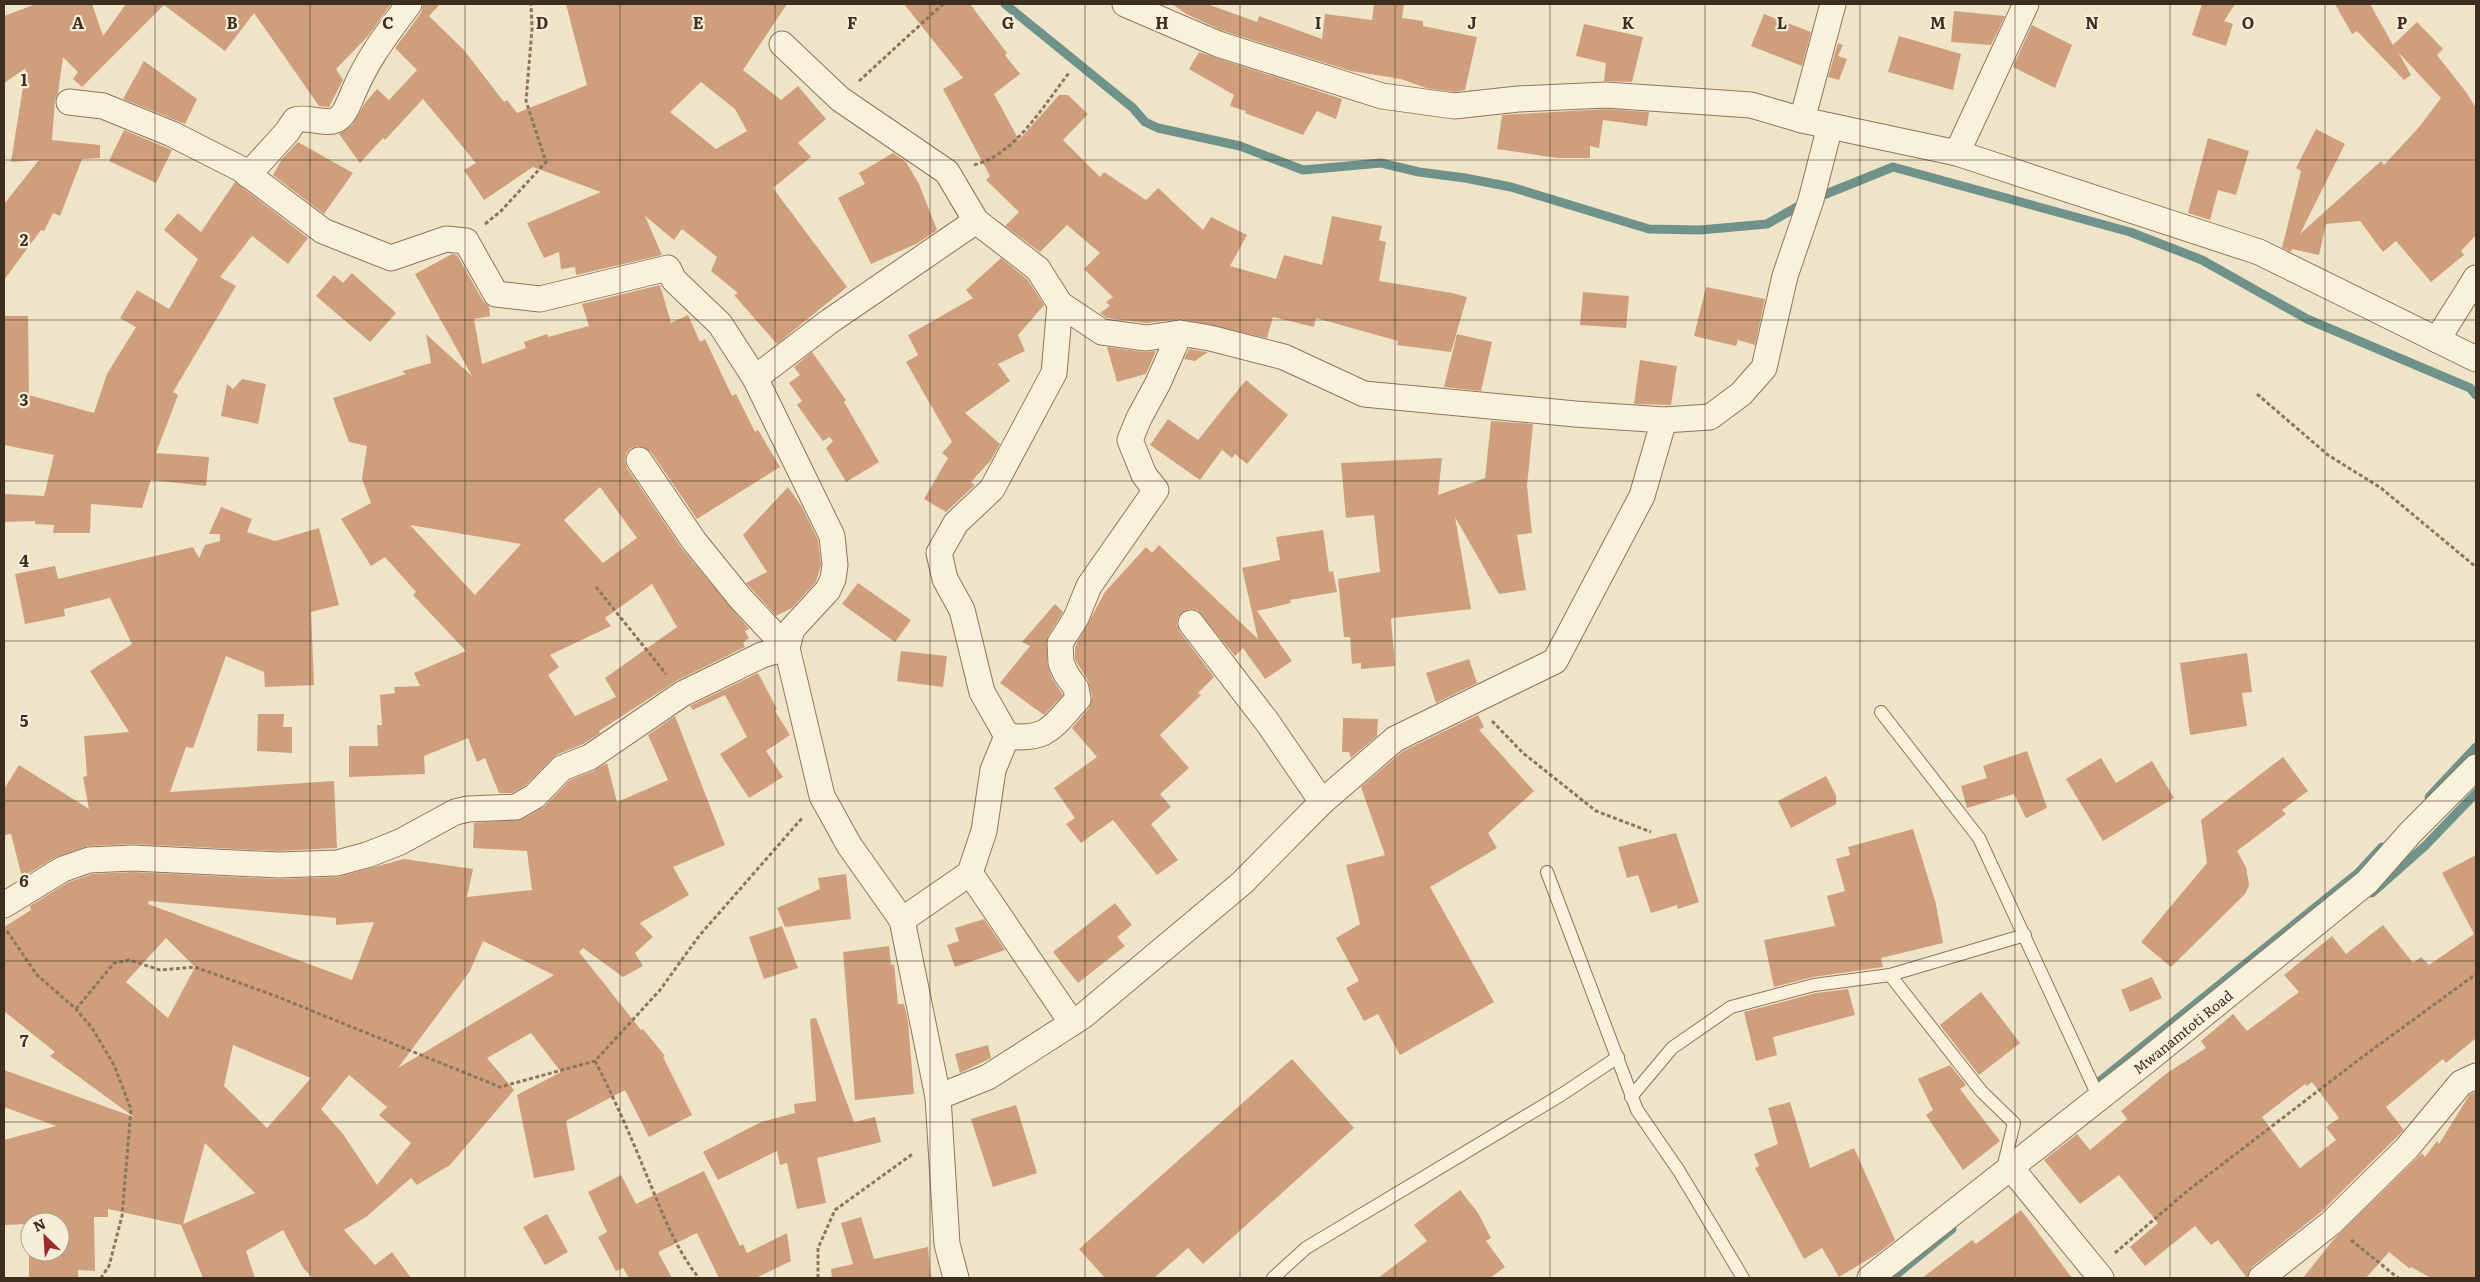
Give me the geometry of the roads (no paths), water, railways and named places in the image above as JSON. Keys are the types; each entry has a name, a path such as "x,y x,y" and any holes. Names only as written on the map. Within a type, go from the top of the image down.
{"street":[{"path":"248,175 287,132 295,120 304,118 331,122 339,119 348,105 367,61 409,4"},
{"path":"1125,4 1218,44 1382,96 1454,106 1577,96 1655,96 1751,105 1802,120 1957,153 2259,252 2476,359"},
{"path":"1802,120 1832,4"},
{"path":"1957,153 2026,4"},
{"path":"782,44 840,98 947,172 976,221 1038,269 1060,304 1102,332 1146,338 1180,333 1284,357 1364,394 1451,404 1664,420 1710,417 1741,394 1764,368 1785,276 1811,200 1830,126"},
{"path":"69,102 103,106 172,134 248,175 323,231 391,258 446,239 466,241 496,294 540,299 668,268 674,280 720,324 756,378 832,536 835,565 833,579 828,590 792,629 787,648 822,796 849,845 902,920 938,1098 942,1134 947,1244 956,1278"},
{"path":"756,378 830,321 976,221"},
{"path":"2437,340 2476,278"},
{"path":"1007,736 982,692 962,610 946,579 939,553 956,523 992,489 1054,373 1060,304"},
{"path":"1007,736 1029,738 1047,731 1078,699 1076,688 1061,663 1060,643 1076,618 1089,586 1156,490 1144,475 1130,440 1180,333"},
{"path":"938,1098 988,1078 1072,1023 1242,883 1322,802 1394,739 1556,661 1642,496 1664,420"},
{"path":"639,460 694,541 741,599 787,648"},
{"path":"1191,623 1268,723 1322,802"},
{"path":"4,905 63,870 89,860 133,858 279,865 337,863 367,855 400,842 455,812 468,809 516,807 543,789 562,768 590,757 682,694 762,655 787,648"},
{"path":"902,920 970,873 984,831 994,770 1007,736"},
{"name":"Mwanamtoti Road","path":"1870,1278 2099,1098 2367,882 2410,832 2476,767"},
{"path":"970,873 1072,1023"},
{"path":"2261,1278 2331,1223 2406,1148 2462,1083 2476,1076"},
{"path":"2011,1168 2098,1274"}],"lane":[{"path":"1881,712 1979,838 2099,1098"},
{"path":"1547,872 1618,1057 1631,1097 1642,1118 1679,1171 1743,1278"},
{"path":"1631,1097 1672,1048 1731,1007 1814,986 1890,975 2025,935"},
{"path":"1890,975 1982,1091 2014,1123 2005,1160 2011,1168"},
{"path":"1272,1278 1306,1248 1561,1095 1618,1057"}],"waterway":[{"path":"1005,4 1133,108 1145,122 1158,128 1240,146 1303,170 1381,163 1419,172 1511,187 1649,229 1700,230 1767,224 1804,203"},
{"path":"1816,198 1893,167 2130,232 2202,260 2307,319 2470,388 2476,395"},
{"path":"2429,797 2476,747"},
{"path":"2372,893 2425,846 2476,793"},
{"path":"2100,1081 2358,873 2382,847"},
{"path":"1892,1278 1952,1229"}]}
